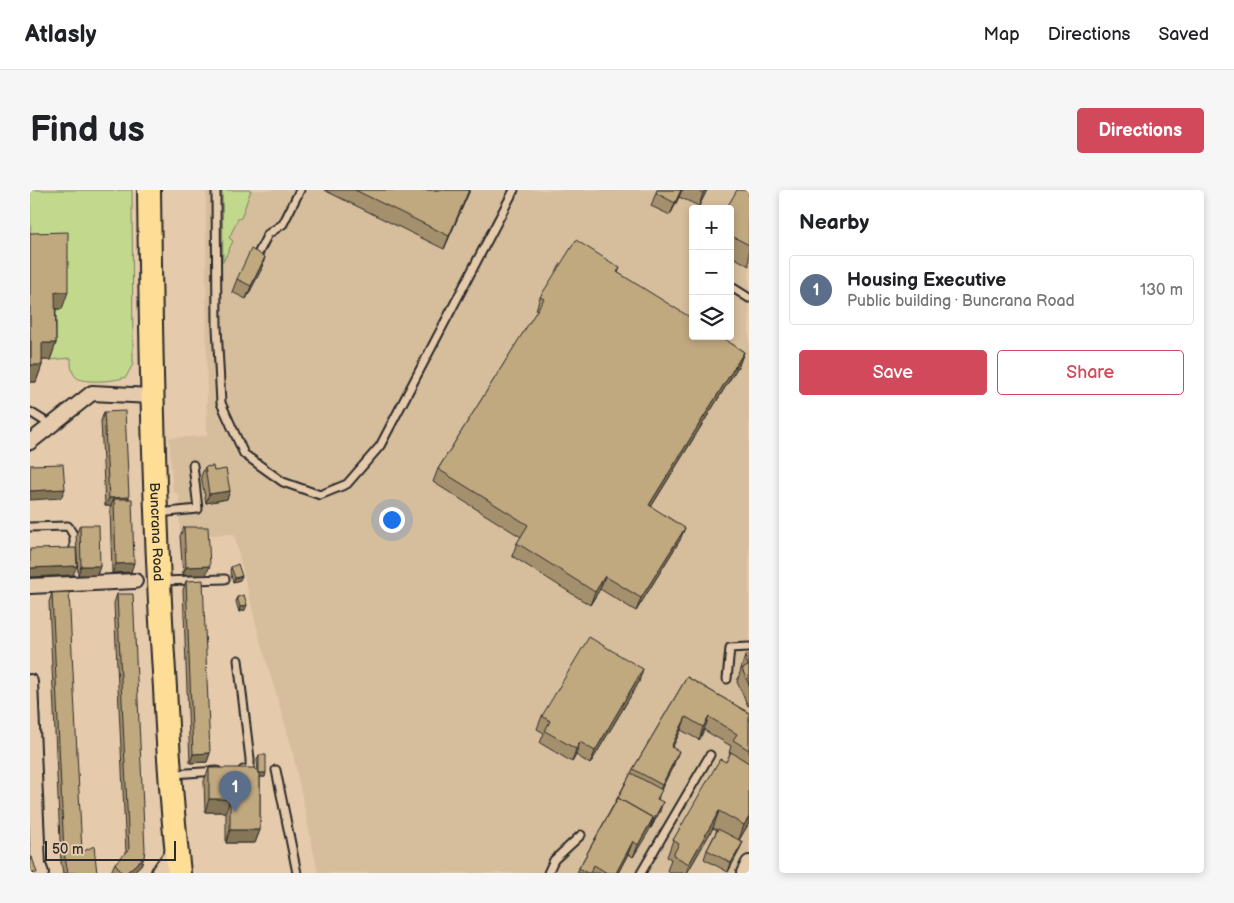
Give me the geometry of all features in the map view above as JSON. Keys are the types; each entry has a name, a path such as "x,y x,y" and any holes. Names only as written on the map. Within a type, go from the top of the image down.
{"highway":[{"name":"Buncrana Road","path":"149,190 151,396 155,514 170,774 178,862"}],"main road":[{"path":"161,873 178,862"}],"street":[{"path":"30,442 92,393 151,396"},
{"path":"30,586 74,578 135,581"},
{"path":"30,682 38,865 41,873"},
{"path":"744,873 749,863"}],"lane":[{"path":"216,190 217,327 221,403 244,454 283,482 320,495 347,484 380,446 514,190"},
{"path":"255,260 268,234 284,224 300,190"},
{"path":"734,289 749,298"},
{"path":"30,412 51,425"},
{"path":"155,514 198,509 193,465"},
{"path":"30,527 68,526 74,536 74,564"},
{"path":"158,581 225,579"},
{"path":"727,679 730,648 749,647"},
{"path":"231,770 250,769 238,660"},
{"path":"641,873 710,755"},
{"path":"276,770 297,873"},
{"path":"170,774 222,771"},
{"path":"548,873 554,860 581,835"}],"shaded area":[{"path":"206,190 749,190 749,873 318,873 291,744 260,640 234,534 180,536 179,494 173,492 169,438 207,436"}],"green space":[{"path":"30,190 132,190 133,364 126,377 108,381 86,381 74,375 71,358 50,360 31,249"},
{"path":"222,190 251,190 241,218 238,219 229,238 233,241 223,262"}],"building":[{"path":"355,190 469,190 449,236"},
{"path":"657,190 681,190 675,203 656,193"},
{"path":"737,190 749,190 749,245 734,237 734,205 728,205"},
{"path":"68,232 68,292 55,292 56,343 42,343 42,365 31,365 30,233"},
{"path":"576,240 620,268 617,272 689,317 689,340 726,340 744,352 649,505 685,528 641,598 605,576 595,592 517,543 528,525 438,469 544,299 540,297"},
{"path":"251,249 265,257 251,286 237,279"},
{"path":"125,411 129,497 109,498 104,412"},
{"path":"63,464 65,489 30,491 30,465"},
{"path":"213,466 214,471 226,469 230,491 209,494 205,467"},
{"path":"114,499 132,499 134,563 116,564"},
{"path":"80,525 99,525 100,566 81,566"},
{"path":"184,527 208,527 210,566 186,567"},
{"path":"76,548 77,566 30,568 30,549"},
{"path":"238,564 242,576 235,578 231,567"},
{"path":"203,580 210,753 193,754 186,581"},
{"path":"69,592 82,852 94,846 97,873 68,873 64,853 52,593"},
{"path":"117,594 133,594 145,850 144,857 126,873 122,873 115,863 129,850"},
{"path":"244,595 247,605 240,607 237,597"},
{"path":"589,637 643,669 595,751 580,742 576,749 545,731 550,721 542,716"},
{"path":"749,655 749,685 742,669 748,666 745,656"},
{"path":"687,677 749,713 749,750 733,740 737,734 709,717 703,727 686,717 671,747 679,751 662,785 633,769"},
{"path":"731,752 749,763 749,817 744,825 719,811 689,864 673,855 679,844 673,840 720,759 726,762"},
{"path":"259,755 266,755 266,773 259,773"},
{"path":"209,768 254,768 260,774 260,830 230,830 230,799 209,799"},
{"path":"631,773 662,790 657,799 663,802 654,819 618,798"},
{"path":"618,798 653,818 638,845 633,841 616,873 607,873 594,865 590,873 587,873 579,868"},
{"path":"718,829 743,842 731,863 707,850"},
{"path":"30,857 32,857 37,873 30,873"}],"place":[{"name":"Housing Executive","path":"235,812"}]}
